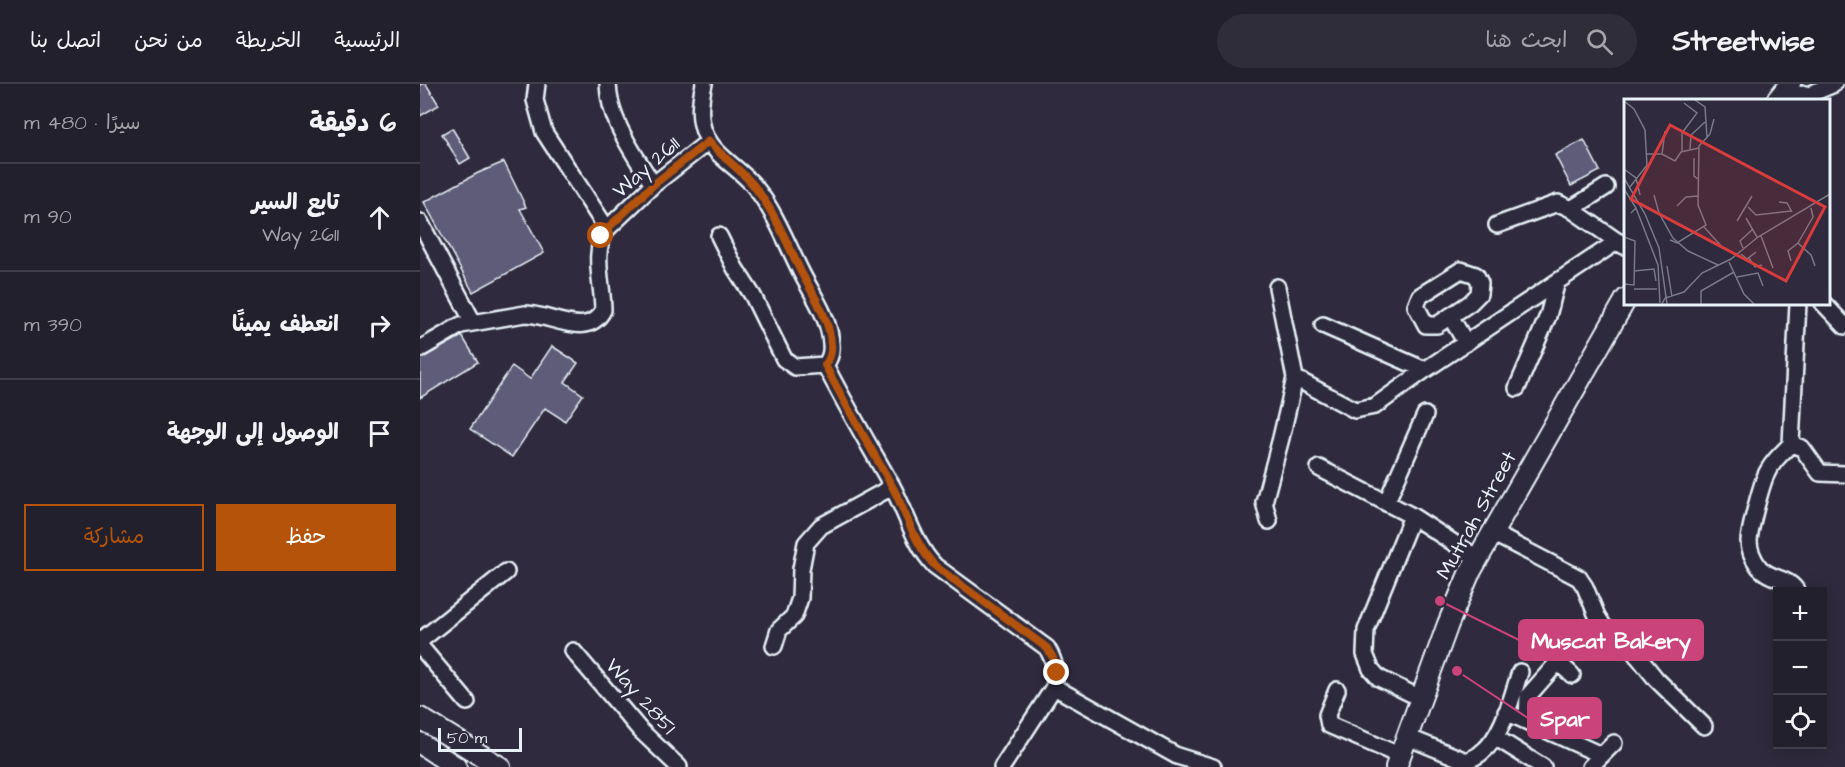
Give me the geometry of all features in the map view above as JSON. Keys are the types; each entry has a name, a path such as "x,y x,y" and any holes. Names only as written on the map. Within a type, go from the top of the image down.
{"main road":[{"name":"Mutrah Street","path":"1401,763 1458,599 1477,558 1624,302"},
{"name":"Mutrah Street","path":"1401,763 1417,741 1468,601 1500,537 1633,304"},
{"path":"420,718 500,767"},
{"path":"420,743 456,767"}],"street":[{"path":"537,84 535,100 544,132 607,229"},
{"path":"608,84 609,99 619,127 653,185"},
{"path":"704,84 700,112 701,122 709,141 717,152 754,186 774,218 824,319 831,344 830,360 825,365 795,367 784,359 753,296 735,268 719,236"},
{"path":"1796,93 1834,84"},
{"name":"Way 2611","path":"420,349 451,330 473,322 525,314 534,314 583,326 592,324 603,310 598,246 607,229 653,185 709,141"},
{"path":"1571,209 1606,187"},
{"path":"1295,378 1355,410 1375,406 1466,343 1622,244 1571,209 1558,203 1497,225"},
{"path":"420,222 473,322"},
{"path":"1517,388 1548,316 1556,285"},
{"path":"1269,521 1264,502 1295,378 1277,287"},
{"path":"1795,587 1785,580 1769,576 1760,568 1753,558 1749,543 1765,476 1791,444 1798,304"},
{"path":"1824,304 1845,326"},
{"path":"1450,316 1466,343"},
{"path":"1323,325 1425,370"},
{"path":"825,365 855,424 892,487 926,556 935,566 1047,648 1053,658 1057,673 1054,687 1002,767"},
{"path":"1386,503 1425,415"},
{"path":"1791,444 1802,448 1820,473 1845,474"},
{"path":"1319,468 1412,516 1477,558"},
{"path":"774,646 779,630 794,616 800,598 801,568 806,543 821,526 892,487"},
{"path":"1412,516 1366,630 1365,654 1371,669 1379,678 1422,699"},
{"path":"1500,537 1579,578 1604,627 1620,638 1656,679 1704,726"},
{"path":"420,641 506,572"},
{"path":"1637,656 1658,638"},
{"path":"420,646 467,702"},
{"name":"Way 2851","path":"573,651 640,730 679,767"},
{"path":"1527,720 1528,696 1558,662 1572,675"},
{"path":"1417,741 1466,761 1482,752 1495,737 1520,672"},
{"path":"1054,687 1177,756 1213,767"},
{"path":"1337,690 1327,715 1329,725 1401,763"},
{"path":"1506,712 1601,755"},
{"path":"1495,737 1543,767"},
{"path":"1590,767 1614,743"}],"building":[{"path":"420,84 426,84 439,105 420,116"},
{"path":"452,128 470,158 460,164 442,134"},
{"path":"1584,140 1600,171 1571,186 1555,155"},
{"path":"504,162 526,207 520,209 544,253 473,292 424,202"},
{"path":"462,336 478,362 420,398 420,359"},
{"path":"552,346 578,363 565,382 583,395 565,421 545,408 512,457 470,429 512,366 530,379"}],"place":[{"name":"Muscat Bakery","path":"1440,601"},
{"name":"Spar","path":"1457,671"}],"route":[{"path":"601,236 653,185 709,141 717,152 754,186 774,218 824,319 831,344 830,360 825,365 855,424 892,487 926,556 935,566 1047,648 1053,658 1057,673"}]}
